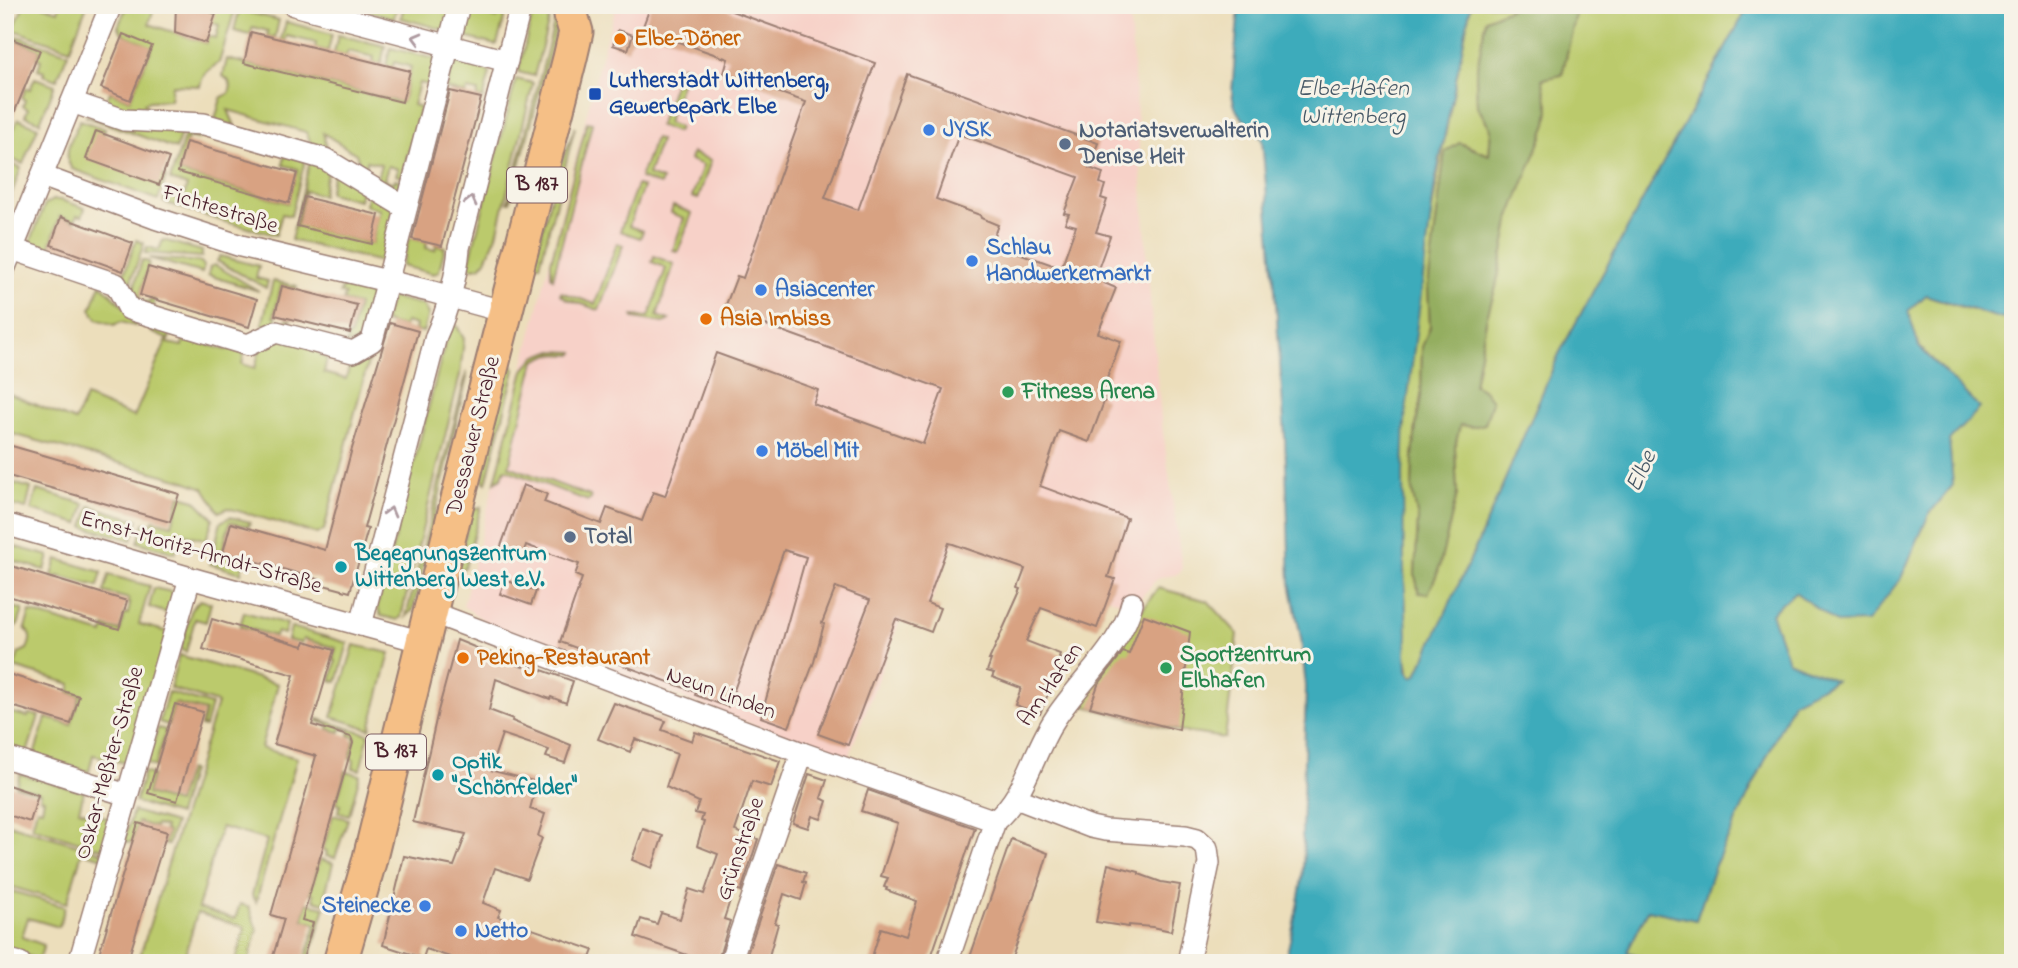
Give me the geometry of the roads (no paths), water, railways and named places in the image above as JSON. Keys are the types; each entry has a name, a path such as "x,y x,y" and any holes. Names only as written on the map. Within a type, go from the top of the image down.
{"main road":[{"name":"Dessauer Straße","path":"340,963 369,862 581,14"}],"street":[{"path":"111,5 9,258 116,284 129,309 248,345 276,332 353,352 372,341 459,5"},
{"path":"294,5 507,61"},
{"path":"361,625 436,336 449,296 521,5"},
{"path":"72,102 124,120 204,124 325,159 406,208"},
{"name":"Fichtestraße","path":"42,176 228,243 506,312"},
{"name":"Ernst-Moritz-Arndt-Straße","path":"5,524 361,625 427,627"},
{"name":"Oskar-Meßter-Straße","path":"79,963 190,578"},
{"name":"Am Hafen","path":"995,821 1007,811 1016,798 1054,720 1126,624 1132,603"},
{"name":"Neun Linden","path":"427,627 995,821"},
{"name":"Grünstraße","path":"730,963 802,753"},
{"path":"5,757 127,796"},
{"path":"1016,798 1091,827 1185,836 1197,839 1207,848 1209,863 1188,963"},
{"path":"947,963 995,821"},
{"path":"5,959 20,963"}],"water":[{"path":"1239,5 1471,5 1435,183 1405,420 1403,474 1406,652 1407,670 1412,677 1417,675 1480,538 1559,354 1749,5 2013,5 2013,311 2002,319 1926,295 1908,311 1919,347 1980,408 1949,440 1953,485 1929,514 1901,578 1867,622 1837,623 1795,592 1771,613 1788,661 1835,680 1793,702 1715,865 1696,920 1648,910 1627,952 1662,963 1285,963 1299,898 1303,864 1306,688 1301,638 1290,583 1285,438 1262,140 1239,115 1232,92"}],"place":[{"name":"Elbe-Döner","path":"620,39"},
{"name":"Lutherstadt Wittenberg, Gewerbepark Elbe","path":"595,94"},
{"name":"JYSK","path":"929,130"},
{"name":"Notariatsverwalterin Denise Heit","path":"1065,144"},
{"name":"Schlau Handwerkermarkt","path":"972,261"},
{"name":"Asiacenter","path":"761,290"},
{"name":"Asia Imbiss","path":"706,319"},
{"name":"Fitness Arena","path":"1008,392"},
{"name":"Möbel Mit","path":"762,451"},
{"name":"Total","path":"570,537"},
{"name":"Begegnungszentrum Wittenberg West e.V.","path":"341,567"},
{"name":"Peking-Restaurant","path":"463,658"},
{"name":"Sportzentrum Elbhafen","path":"1166,668"},
{"name":"Optik \"Schönfelder\"","path":"438,775"},
{"name":"Steinecke","path":"425,906"},
{"name":"Netto","path":"461,931"}],"water label":[{"name":"Elbe-Hafen Wittenberg","path":"1353,103"},
{"name":"Elbe","path":"1642,472"}]}
